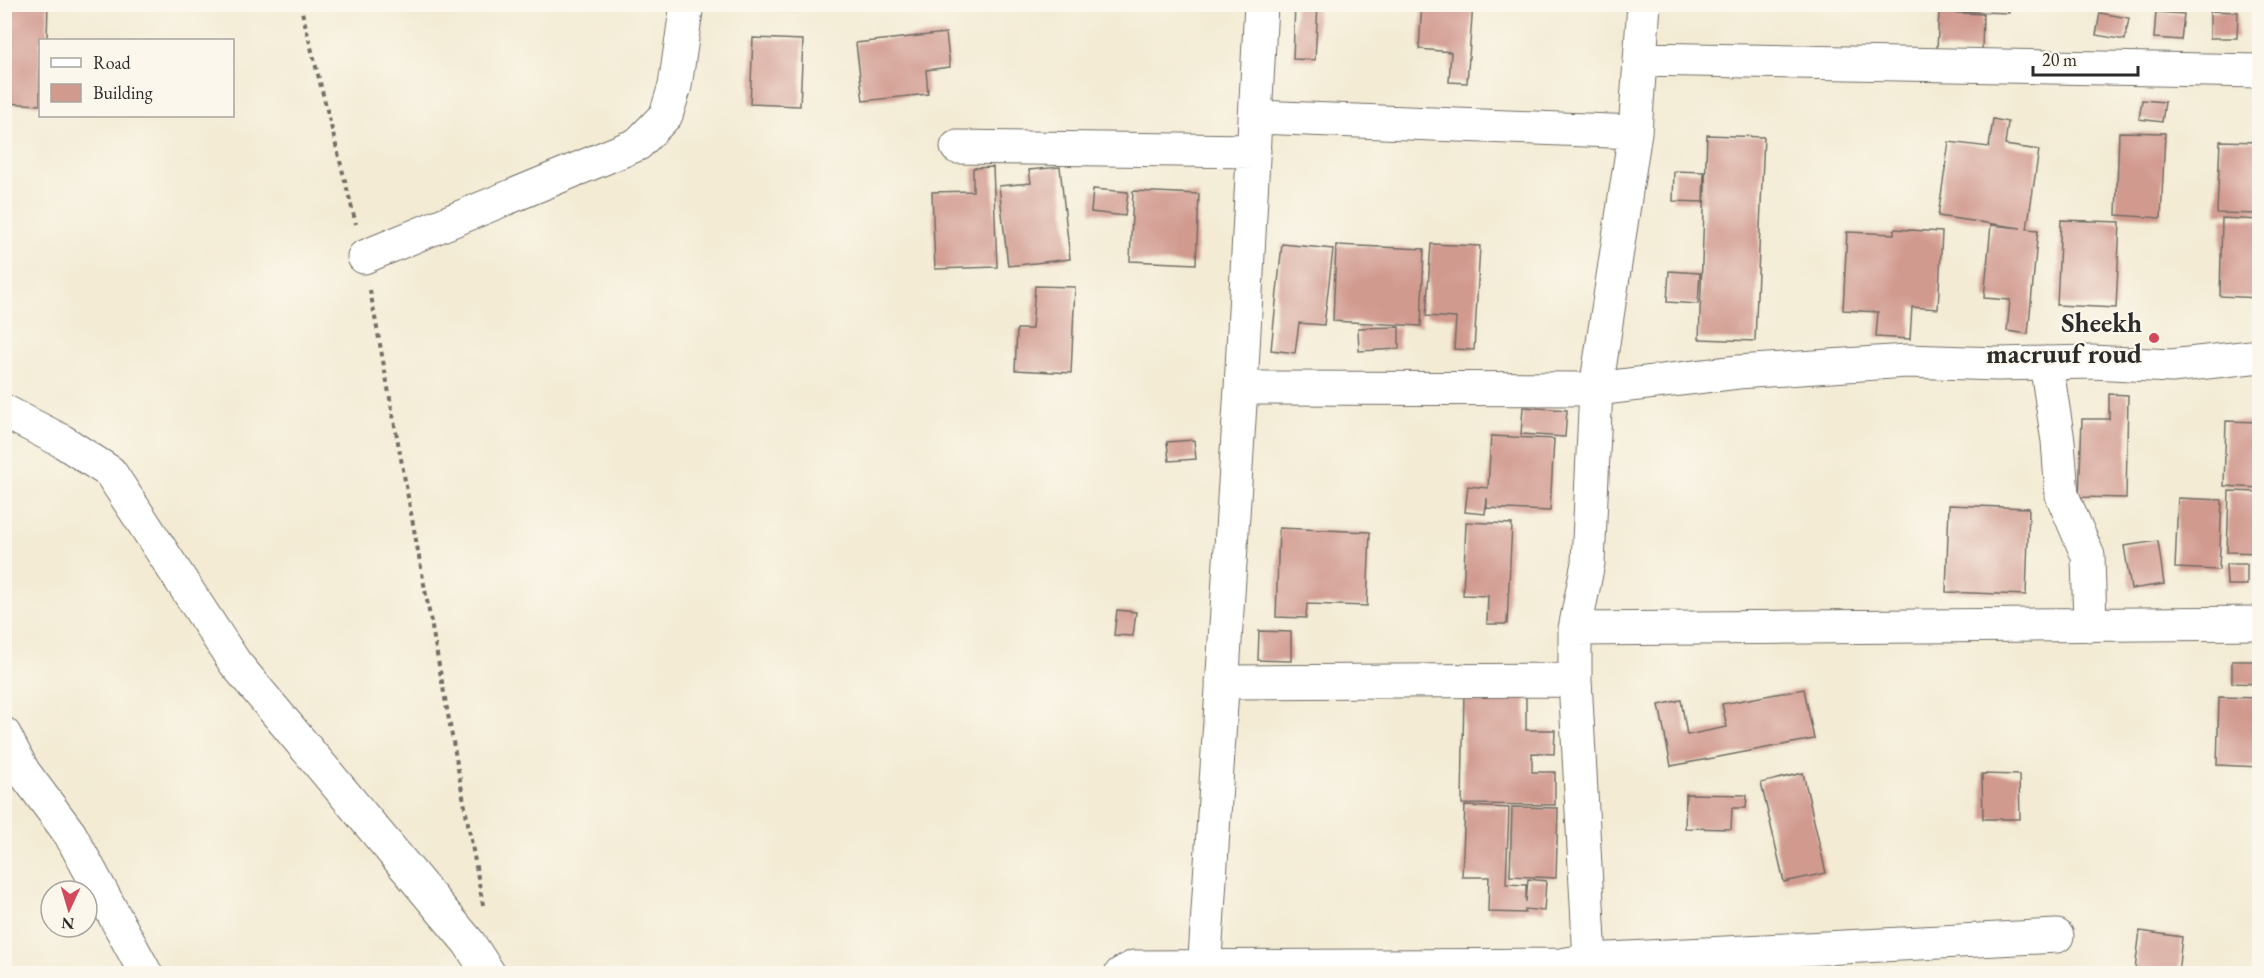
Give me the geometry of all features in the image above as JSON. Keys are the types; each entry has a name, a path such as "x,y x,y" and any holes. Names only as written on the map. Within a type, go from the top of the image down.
{"street":[{"path":"364,257 639,144 666,115 675,86 687,4"},
{"path":"1204,970 1241,388 1261,4"},
{"path":"1591,967 1575,680 1575,628 1588,563 1593,496 1596,389 1635,132 1644,4"},
{"path":"1641,59 2259,71"},
{"path":"1256,117 1635,132"},
{"path":"957,147 1254,151"},
{"path":"1241,388 1596,389 1738,372 1907,361 1998,364 2091,362 2171,366 2259,356"},
{"path":"2046,363 2058,441 2062,495 2088,556 2090,625"},
{"path":"4,411 62,441 110,472 235,663 468,944 489,974"},
{"path":"1575,628 2259,623"},
{"path":"1222,682 1575,680"},
{"path":"4,734 23,771 70,834 146,974"},
{"path":"1121,974 1134,967 1204,970 1561,965 1591,967 2057,936"}],"path":[{"path":"300,4 364,257 485,915"}],"building":[{"path":"4,4 48,4 47,39 39,39 39,105 4,103"},
{"path":"751,4 799,4 799,11 750,9"},
{"path":"1295,4 1318,4 1315,60 1293,59"},
{"path":"1422,4 1473,4 1467,83 1449,82 1451,52 1419,49"},
{"path":"1916,4 2009,4 2009,13 1916,10"},
{"path":"2210,11 2238,12 2237,38 2210,38"},
{"path":"1939,12 1983,14 1982,51 1937,49"},
{"path":"2156,12 2184,14 2181,40 2154,38"},
{"path":"2100,13 2129,18 2125,40 2096,35"},
{"path":"946,33 950,67 926,70 928,94 863,101 856,43"},
{"path":"753,38 803,40 800,106 750,104"},
{"path":"2142,100 2165,102 2162,122 2139,119"},
{"path":"2256,102 2260,103 2260,138 2254,138"},
{"path":"1993,119 2008,122 2005,145 2039,150 2027,229 2038,230 2028,334 2007,331 2010,300 1984,298 1991,225 2021,228 1938,216 1949,142 1989,147"},
{"path":"2119,132 2165,133 2161,218 2116,215"},
{"path":"1707,135 1764,137 1755,341 1699,339"},
{"path":"2220,141 2260,142 2260,214 2217,213"},
{"path":"993,167 997,267 935,269 932,192 973,191 973,168"},
{"path":"1060,167 1070,259 1008,266 999,186 1031,183 1029,170"},
{"path":"1674,171 1704,172 1703,202 1673,201"},
{"path":"1093,189 1128,192 1125,216 1091,212"},
{"path":"1133,191 1199,194 1196,264 1130,261"},
{"path":"2222,218 2260,220 2260,298 2220,296"},
{"path":"2061,220 2120,222 2116,308 2057,305"},
{"path":"1894,229 1942,232 1938,309 1912,307 1910,339 1876,337 1878,312 1843,310 1847,232 1894,234"},
{"path":"1282,244 1333,249 1324,325 1299,323 1295,353 1271,350"},
{"path":"1431,244 1480,246 1474,350 1454,349 1456,318 1426,316"},
{"path":"1336,245 1424,249 1421,326 1333,321"},
{"path":"1669,271 1700,273 1698,304 1667,302"},
{"path":"1035,286 1075,287 1071,373 1015,370 1017,329 1032,329"},
{"path":"1399,327 1399,349 1359,351 1358,328"},
{"path":"2109,394 2128,395 2126,498 2079,497 2082,419 2109,419"},
{"path":"1523,407 1567,410 1565,437 1521,434"},
{"path":"2226,421 2260,422 2260,488 2224,486"},
{"path":"1491,436 1554,439 1550,511 1487,508 1487,498 1485,514 1465,512 1468,486 1488,488"},
{"path":"1194,440 1196,459 1169,461 1167,442"},
{"path":"2229,491 2260,492 2260,553 2227,552"},
{"path":"2178,498 2222,500 2219,570 2175,568"},
{"path":"1949,505 2029,508 2026,595 1946,592"},
{"path":"1466,522 1512,524 1507,624 1487,624 1488,596 1463,595"},
{"path":"1279,528 1370,532 1367,606 1307,604 1306,618 1276,617"},
{"path":"2158,541 2164,584 2131,589 2124,546"},
{"path":"2226,564 2247,564 2247,585 2227,585"},
{"path":"1117,610 1136,612 1133,636 1114,635"},
{"path":"1259,631 1291,632 1291,661 1258,660"},
{"path":"2232,661 2260,661 2260,684 2232,683"},
{"path":"1804,689 1814,739 1671,766 1659,705 1681,700 1687,735 1727,727 1722,704"},
{"path":"1464,690 1526,690 1526,730 1555,730 1554,754 1532,753 1532,772 1555,772 1555,805 1462,804"},
{"path":"2219,697 2260,698 2260,767 2217,765"},
{"path":"1803,773 1826,873 1784,882 1761,783"},
{"path":"1982,774 2019,775 2020,819 1983,819"},
{"path":"1686,794 1747,795 1746,808 1732,808 1731,829 1685,828"},
{"path":"1465,806 1509,808 1506,884 1526,885 1526,902 1528,879 1546,881 1544,911 1525,909 1525,913 1488,912 1489,877 1462,877"},
{"path":"1512,807 1558,808 1556,878 1510,876"},
{"path":"2140,931 2182,937 2178,974 2135,969"}],"place":[{"name":"Sheekh macruuf roud","path":"2154,338"}]}
